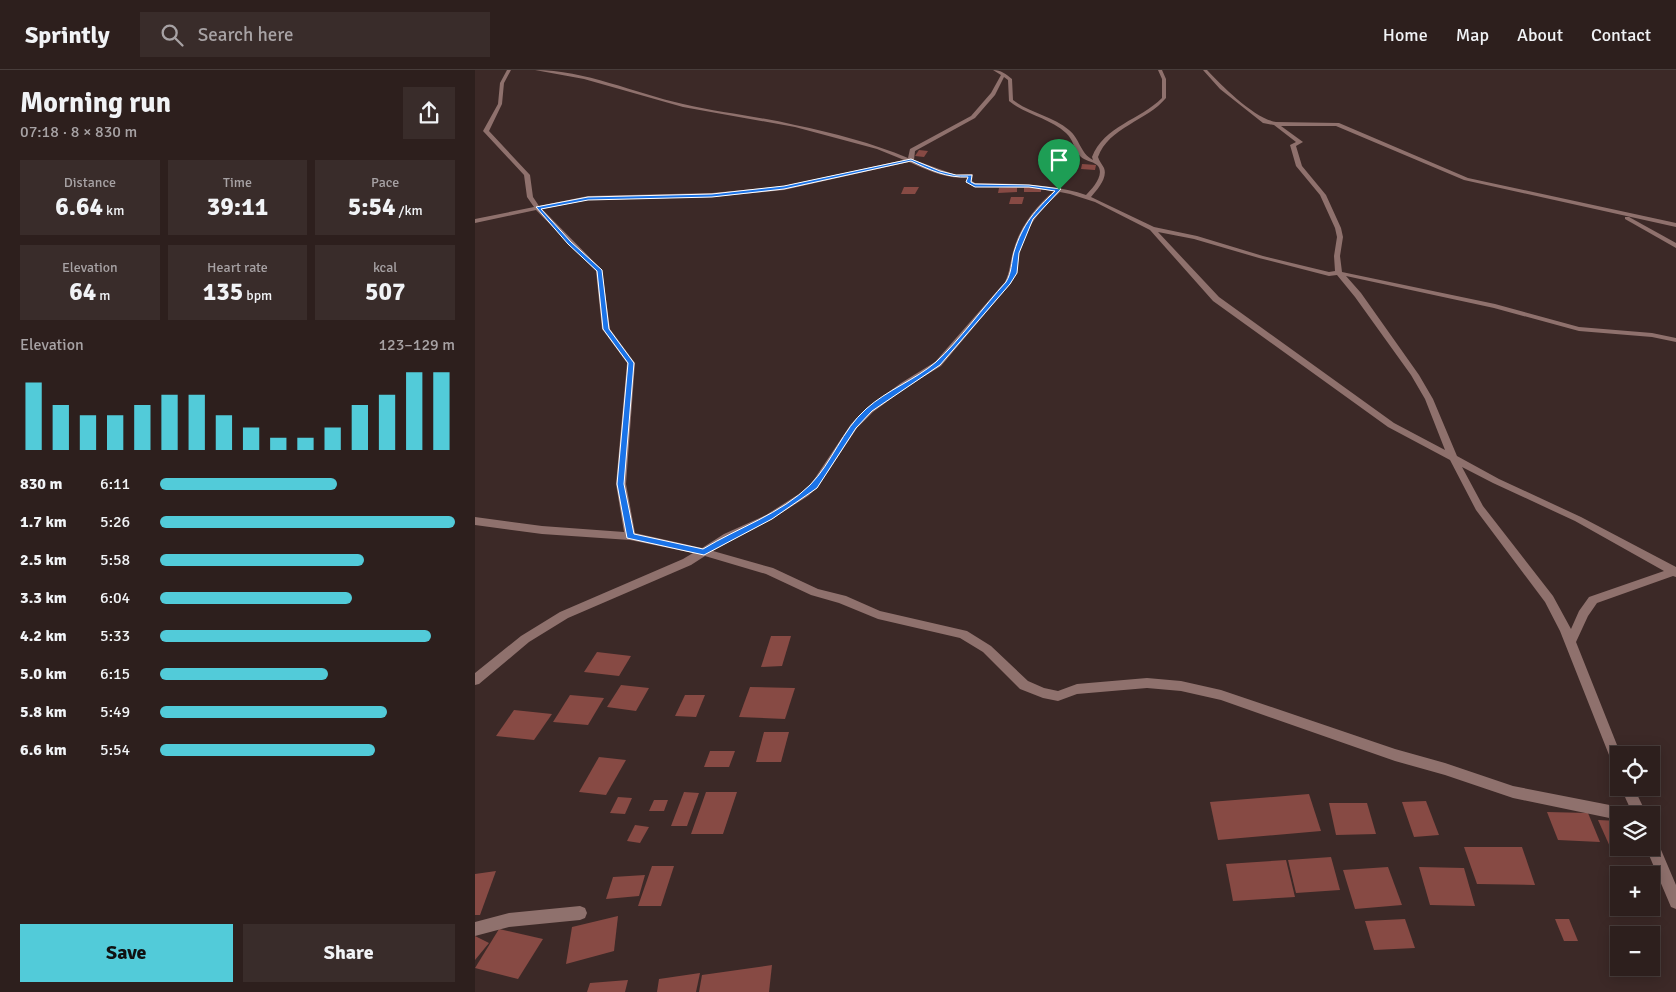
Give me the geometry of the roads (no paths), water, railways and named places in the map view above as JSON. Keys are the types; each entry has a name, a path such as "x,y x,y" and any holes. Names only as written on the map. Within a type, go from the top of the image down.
{"street":[{"path":"509,70 502,83 500,104 486,131 527,175 529,197 570,243 599,270 606,329 631,363 621,484 630,536"},
{"path":"537,70 585,78 683,106 795,126 879,148 938,172 956,176 971,176 969,182 975,186 1029,186 1059,190 1087,197 1152,228 1329,274 1339,274 1495,306 1579,329 1652,335 1676,340"},
{"path":"995,70 1004,74 1011,83 1011,100 1053,121 1069,133 1081,154 1098,164 1102,169 1102,174 1095,189 1087,197"},
{"path":"1098,164 1095,153 1106,138 1135,122 1164,98 1164,78 1160,70"},
{"path":"1205,70 1222,88 1265,122 1276,124 1337,124 1466,179 1676,225"},
{"path":"911,160 912,150 973,117 993,94 1004,74"},
{"path":"1276,124 1300,142 1293,145 1296,161 1323,196 1338,228 1340,238 1337,256 1339,274 1359,296 1415,375 1429,400 1454,458 1479,508 1549,599 1570,644 1611,746"},
{"path":"475,221 588,198 712,195 784,188 911,160"},
{"path":"475,680 525,639 564,615 658,576 728,537 769,517 805,494 814,486 854,426 870,410 938,364 1008,283 1014,273 1016,253 1030,219 1059,190"},
{"path":"1619,214 1676,246"},
{"path":"1152,228 1215,299 1391,425 1578,519 1675,572"},
{"path":"475,521 542,530 630,536 704,552 769,571 815,592 842,600 878,615 963,634 987,650 1024,685 1043,694 1058,696 1077,689 1147,683 1181,686 1246,703 1395,755 1445,768 1513,792 1610,812"},
{"path":"1570,644 1580,620 1593,600 1675,572"},
{"path":"1657,856 1676,902"},
{"path":"475,929 509,920 580,913"}]}
